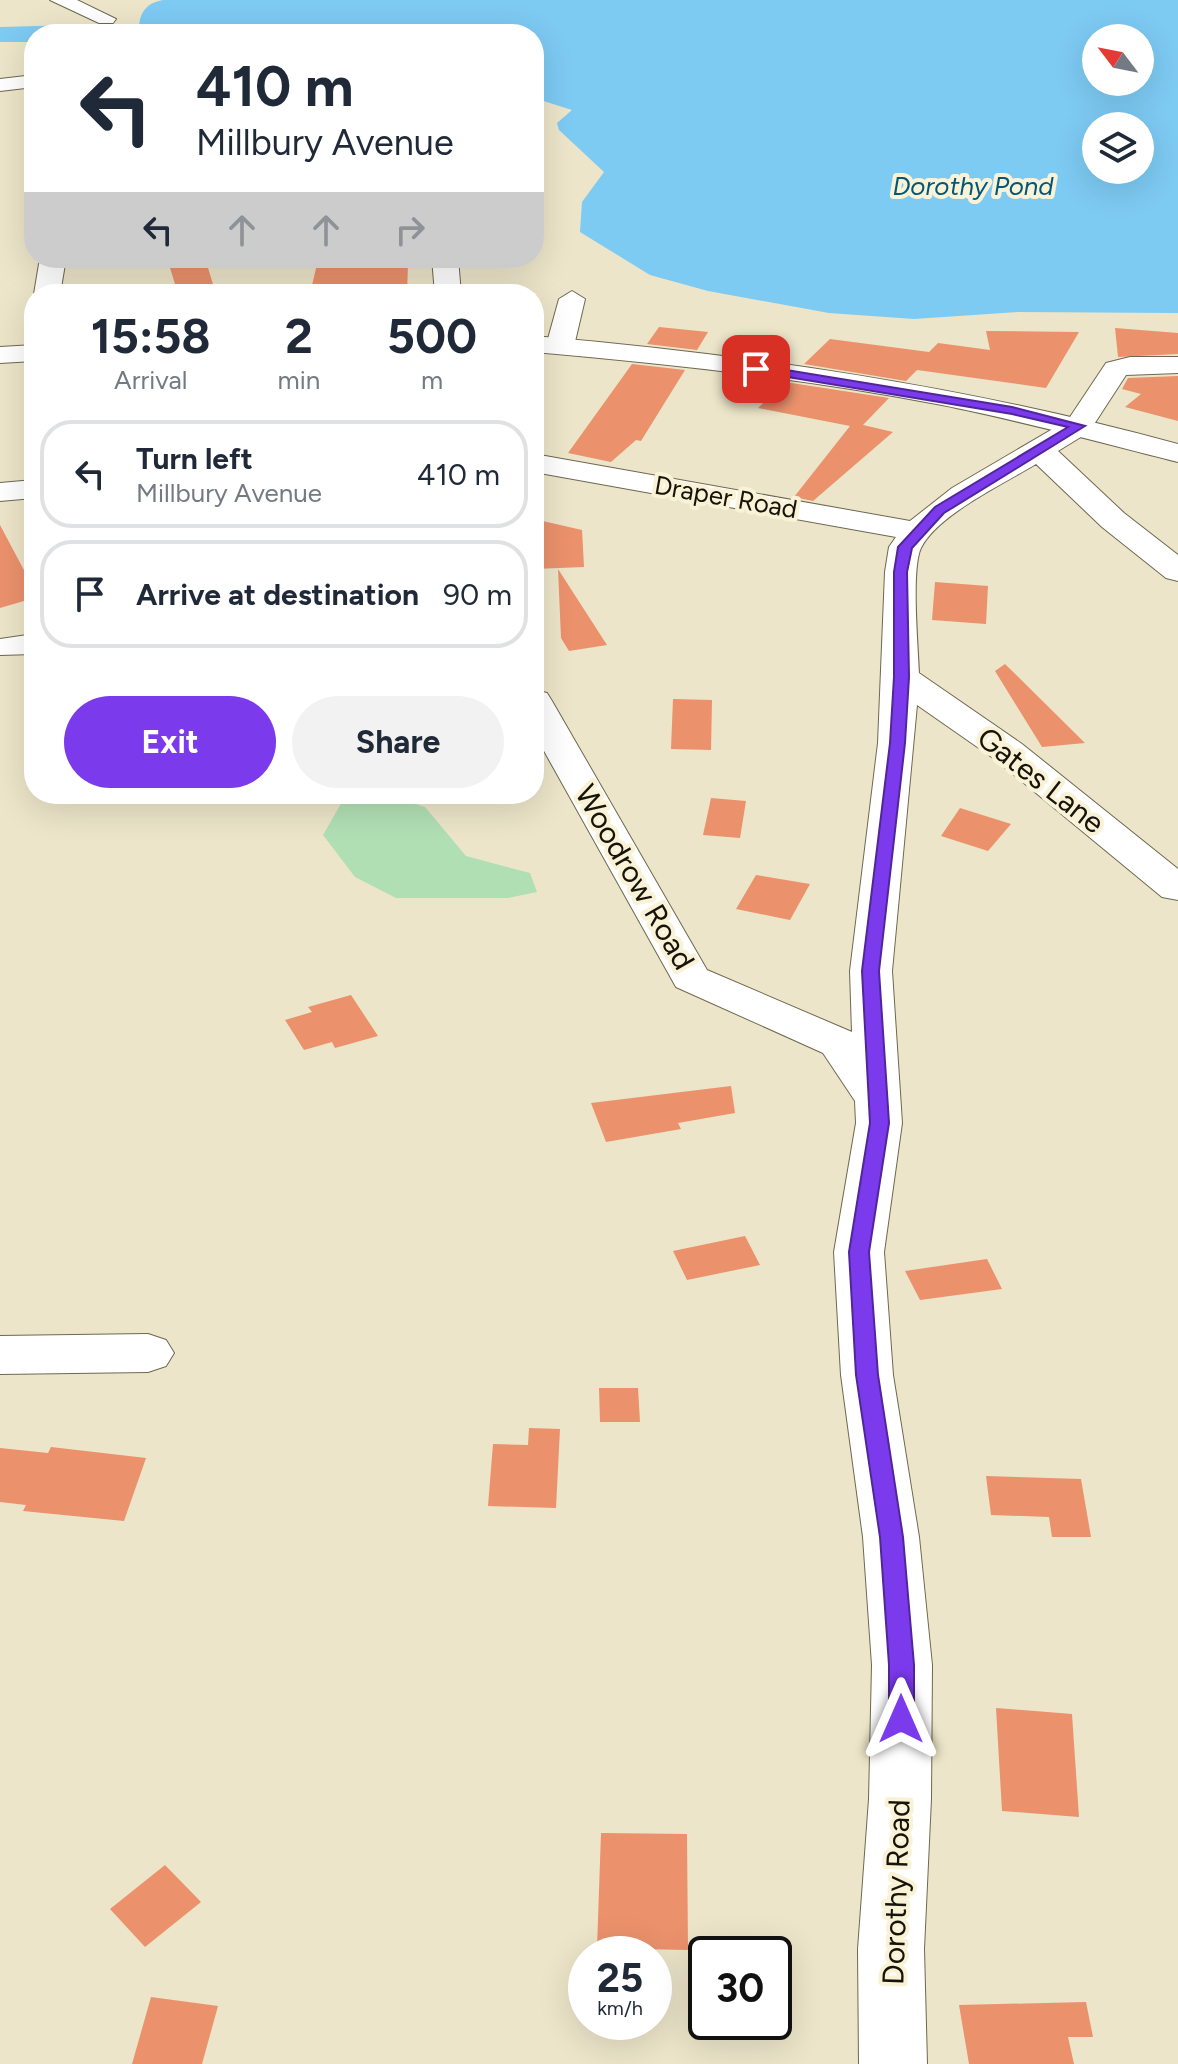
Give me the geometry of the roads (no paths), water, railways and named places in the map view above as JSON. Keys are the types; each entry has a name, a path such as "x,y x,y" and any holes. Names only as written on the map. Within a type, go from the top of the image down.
{"street":[{"path":"60,0 112,19"},
{"path":"0,85 24,82"},
{"path":"572,299 547,345 675,357 839,381 1012,411 1059,438 1178,453"},
{"path":"0,355 24,354"},
{"path":"1059,438 1116,369 1130,365 1178,365"},
{"path":"1059,438 1113,520 1178,571"},
{"name":"Dorothy Road","path":"893,2064 891,1949 900,1799 902,1665 891,1537 867,1375 859,1252 879,1123 871,971 877,892 892,795 901,677 901,572 905,547 939,510 1059,438"},
{"name":"Draper Road","path":"544,465 919,532"},
{"path":"0,492 24,490"},
{"name":"Gates Lane","path":"901,677 1009,752 1176,888"},
{"name":"Woodrow Road","path":"544,719 691,978 839,1043 878,1102"},
{"path":"0,1355 148,1353"}],"water":[{"name":"Dorothy Pond","path":"163,0 1178,0 1178,313 1018,312 914,319 829,313 708,291 650,275 580,232 582,202 604,172 559,130 557,123 572,110 544,101 544,24 140,24 145,10"},
{"path":"24,26 24,42 0,42 0,27"}]}
